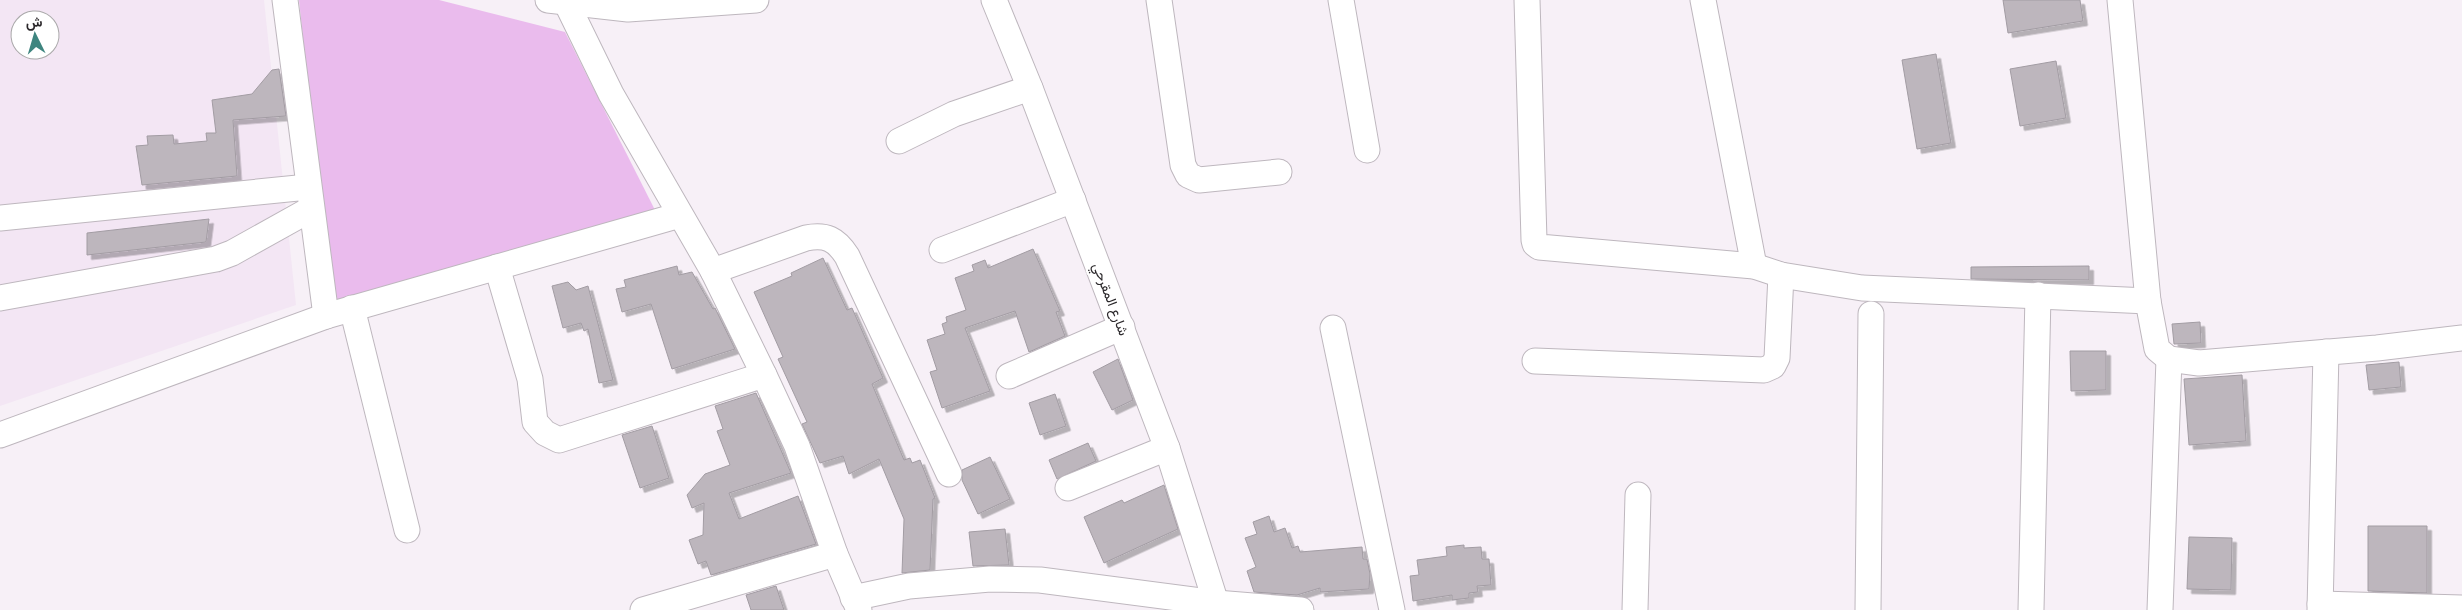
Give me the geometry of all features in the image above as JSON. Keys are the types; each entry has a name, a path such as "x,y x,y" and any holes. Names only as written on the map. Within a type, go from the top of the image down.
{"street":[{"path":"285,0 326,316"},
{"path":"557,2 628,10 756,0"},
{"name":"شارع المقرحي","path":"994,0 1030,88 1167,448 1216,602"},
{"path":"1160,0 1183,165 1188,175 1199,180 1279,172"},
{"path":"1341,0 1367,150"},
{"path":"1527,0 1535,244 1539,247 1754,266 1781,275 1862,288 2148,300"},
{"path":"1703,0 1754,266"},
{"path":"2120,0 2148,300 2157,348 2169,359 2199,363 2462,338"},
{"path":"557,2 713,271 797,446 856,604 910,586 990,579 1040,580 1216,602 1301,610"},
{"path":"899,141 954,114 1030,88"},
{"path":"0,218 310,198"},
{"path":"0,298 216,259 232,253 310,198"},
{"path":"942,250 1073,200"},
{"path":"0,435 326,316 680,215"},
{"path":"713,271 806,238 820,235 840,244 949,474"},
{"path":"497,267 530,379 535,422 545,433 559,440 764,375"},
{"path":"1535,361 1764,370 1772,366 1777,358 1781,275"},
{"path":"2031,610 2038,295"},
{"path":"352,308 407,530"},
{"path":"1868,610 1871,314"},
{"path":"1010,376 1122,327"},
{"path":"1333,328 1392,610"},
{"path":"2326,352 2320,607 2462,608"},
{"path":"2160,610 2169,359"},
{"path":"1068,488 1167,448"},
{"path":"1635,610 1638,496"},
{"path":"643,610 836,554"}],"shaded area":[{"path":"0,0 264,0 296,305 0,406"},
{"path":"299,0 439,0 565,32 658,216 331,308"}],"building":[{"path":"2003,0 2080,0 2083,21 2008,33"},
{"path":"1936,54 1951,143 1917,149 1902,60"},
{"path":"2056,61 2066,118 2020,126 2010,69"},
{"path":"279,69 286,116 233,120 237,176 142,185 136,146 148,145 147,136 173,135 174,144 207,141 206,133 216,133 212,100 252,94 272,70"},
{"path":"209,219 206,242 87,255 87,233"},
{"path":"1033,249 1060,311 1056,312 1065,336 1029,352 1015,311 965,328 990,391 942,408 930,372 937,370 927,340 945,334 942,324 947,322 946,317 966,310 955,278 974,271 972,265 985,260 988,268"},
{"path":"823,258 847,310 852,308 883,378 872,384 904,460 910,458 912,463 920,460 935,498 933,499 930,570 902,573 904,519 879,459 849,474 843,456 820,463 802,424 807,422 778,359 783,357 754,292 792,276 791,273"},
{"path":"677,266 679,275 692,272 713,309 715,308 735,349 672,369 651,304 622,312 616,289 626,287 624,280"},
{"path":"2089,266 2089,280 1971,279 1971,267"},
{"path":"568,282 576,290 588,286 613,380 599,383 588,329 584,331 581,323 563,328 552,286"},
{"path":"2200,322 2201,343 2174,344 2172,324"},
{"path":"2070,351 2106,351 2106,390 2071,391"},
{"path":"1118,359 1133,400 1112,410 1093,372"},
{"path":"2399,362 2401,387 2369,390 2366,365"},
{"path":"2242,375 2246,441 2189,445 2184,379"},
{"path":"756,393 791,473 729,493 739,519 798,496 816,544 711,575 706,561 698,564 689,540 703,535 704,503 692,508 687,495 705,474 730,465 717,431 723,429 715,406"},
{"path":"1055,394 1066,426 1040,435 1029,403"},
{"path":"652,426 669,478 640,488 622,435"},
{"path":"1088,443 1096,461 1057,479 1049,460"},
{"path":"990,457 1010,499 978,514 962,480 962,470"},
{"path":"1164,485 1178,529 1104,563 1084,517 1122,500 1124,503"},
{"path":"1269,516 1274,532 1285,528 1292,548 1298,546 1300,552 1362,547 1363,559 1367,559 1370,574 1369,589 1320,592 1320,588 1297,595 1254,592 1247,571 1256,567 1245,538 1257,534 1253,522"},
{"path":"2368,526 2427,526 2427,593 2368,591"},
{"path":"1005,529 1009,565 973,566 969,532"},
{"path":"2189,537 2232,538 2231,590 2187,589"},
{"path":"1464,545 1464,548 1481,547 1482,559 1489,559 1491,585 1477,586 1478,592 1469,593 1469,598 1452,600 1452,595 1413,601 1410,576 1419,575 1417,560 1447,556 1446,547"},
{"path":"776,586 784,610 751,610 746,595"}]}
